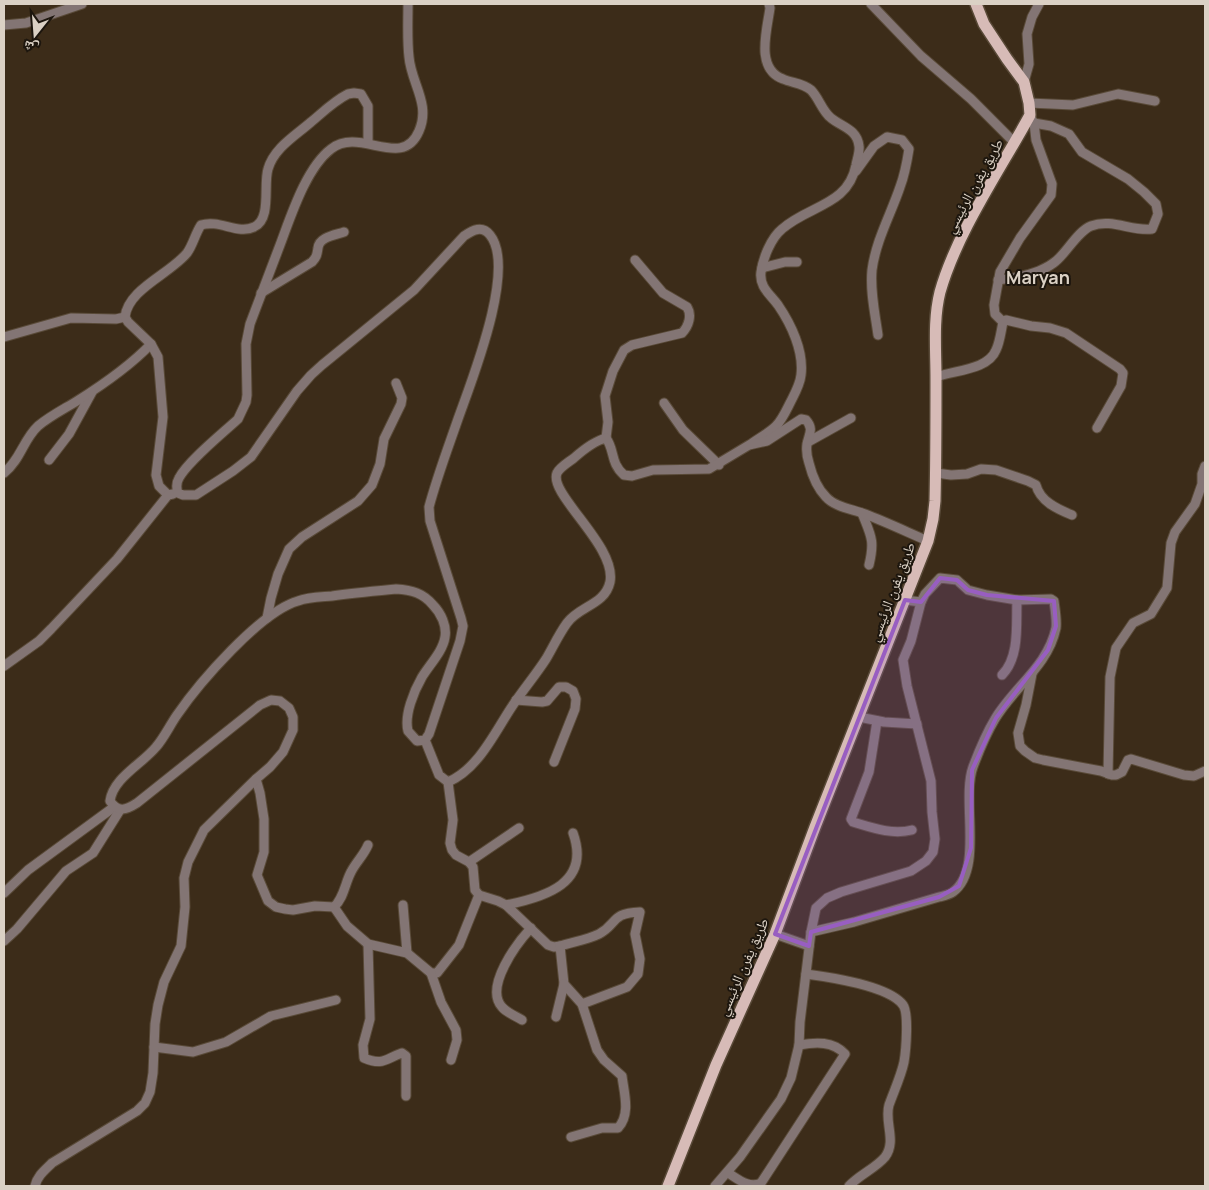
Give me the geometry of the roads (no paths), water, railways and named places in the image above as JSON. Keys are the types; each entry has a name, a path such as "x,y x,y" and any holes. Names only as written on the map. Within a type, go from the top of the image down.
{"main road":[{"path":"976,4 984,24 1006,59 1024,82 1032,119"},
{"name":"طريق يفرن الرئيسي","path":"668,1186 716,1065 775,934 815,827 928,541 933,519 936,473 935,337 940,291 960,239 1015,143 1032,119"}],"street":[{"path":"4,25 26,23 82,4"},
{"path":"178,493 176,484 180,476 186,468 238,419 246,402 248,389 246,344 250,324 297,198 316,166 332,148 340,144 350,141 397,149 406,147 414,140 420,129 423,105 409,59 408,4"},
{"path":"635,260 663,293 687,307 689,317 688,324 682,333 632,345 624,350 613,371 605,396 608,422 606,438 615,464 624,475 632,476 653,470 709,469 776,426 793,397 801,374 799,347 788,321 764,288 761,280 762,268 774,238 782,229 808,212 820,208 839,196 852,182 859,146 854,132 830,117 810,89 782,79 771,72 764,43 770,8 769,4"},
{"path":"871,4 921,56 971,99 1015,143"},
{"path":"1024,82 1029,64 1027,34 1032,17 1039,4"},
{"path":"168,495 156,481 163,417 158,357 151,344 125,317 128,306 136,296 187,253 201,225 213,223 245,229 258,224 265,212 266,182 268,169 273,158 292,137 348,94 354,92 361,94 368,106 368,143"},
{"path":"1029,103 1072,105 1118,94 1156,101"},
{"path":"1003,322 995,314 994,305 1000,272 1020,238 1051,196 1052,184 1036,140 1032,119"},
{"path":"998,280 1014,278 1046,268 1056,261 1091,226 1106,223 1143,230 1152,229 1158,214 1156,204 1144,192 1128,179 1082,152 1069,134 1032,119"},
{"path":"855,173 874,146 887,137 902,140 909,149 907,166 880,236 872,269 871,294 878,335"},
{"path":"4,666 39,641 51,629 117,559 168,495 178,493 196,495 251,457 297,391 322,365 414,290 464,236 472,230 480,229 486,231 492,236 498,256 498,277 494,304 481,354 429,507 430,521 461,618 462,634 433,722 425,740 439,775 448,782 453,820 450,843 452,850 456,855 469,862 474,874 475,890 479,895 506,905 548,945 554,947 590,938 601,933 616,917 627,912 640,912 635,934 640,959 638,974 627,987 582,1004"},
{"path":"261,293 312,262 317,256 318,246 322,240 344,232"},
{"path":"762,268 785,262 797,262"},
{"path":"4,337 71,318 116,319 125,317"},
{"path":"1003,322 1006,320 1066,333 1120,369 1123,373 1121,386 1096,428"},
{"path":"936,376 978,366 988,360 996,350 1003,322"},
{"path":"4,472 14,464 28,439 39,426 92,391 136,358 151,344"},
{"path":"267,618 276,582 289,549 302,537 358,500 372,485 380,464 384,439 401,404 402,398 396,383"},
{"path":"49,460 69,434 92,391"},
{"path":"664,403 683,430 719,464"},
{"path":"808,442 851,418"},
{"path":"749,445 767,441 801,419 806,420 810,424 812,431 808,442 807,454 820,490 827,498 835,504 862,512 928,541"},
{"path":"448,782 466,771 481,754 547,657 567,623 577,613 600,600 607,589 610,581 607,558 556,481 561,468 582,450 606,438"},
{"path":"1108,774 1110,677 1116,648 1132,623 1151,614 1167,588 1171,543 1175,532 1195,504 1202,484 1202,474 1205,466"},
{"path":"936,473 951,475 967,474 981,469 996,470 1036,484 1037,490 1045,499 1057,509 1072,515"},
{"path":"862,512 873,539 869,566"},
{"path":"715,1186 728,1173 781,1099 791,1078 799,1045 809,946 811,932 816,908 827,898 840,892 911,871 926,861 933,852 935,839 931,781 908,686 904,660 921,602 940,578 957,580 968,590 987,595 1017,600 1050,599 1054,601 1056,626 1048,650 1040,665 996,718 986,736 972,770 969,784 971,848 966,873 960,886 952,893 854,922 811,932"},
{"path":"117,809 110,801 111,793 156,747 194,693 241,641 267,618 288,604 299,600 396,589 414,591 427,599 439,613 446,628 442,646 416,689 407,722 408,732 413,739 417,741 425,740"},
{"path":"905,600 921,602"},
{"path":"1002,675 1013,658 1017,600"},
{"path":"1033,672 1018,733 1020,746 1035,758 1116,775 1120,774 1128,760 1131,759 1184,775 1194,776 1205,771"},
{"path":"516,700 542,702 547,700 559,687 573,690 576,700 575,709 554,762"},
{"path":"4,893 28,870 117,809 127,809 137,803 260,705 271,700 280,702 289,708 293,717 292,735 283,752 270,767 204,830 188,862 184,878 185,907 181,946 162,990 155,1024 150,1092 145,1103 137,1112 120,1123 52,1163 43,1171 35,1186"},
{"path":"859,717 917,724"},
{"path":"877,720 869,772 851,819 853,822 889,832 912,830"},
{"path":"256,779 264,819 264,852 257,874 268,901 276,907 284,909 315,906 334,907"},
{"path":"4,941 17,929 66,871 93,853 117,809"},
{"path":"469,862 519,828"},
{"path":"506,905 528,901 560,887 569,880 578,859 578,846 573,833"},
{"path":"334,907 340,899 351,872 361,860 368,845"},
{"path":"430,973 437,973 459,945 479,895"},
{"path":"403,905 407,953"},
{"path":"334,907 347,926 368,944 407,953 430,973 441,1002 456,1030 456,1040 451,1060"},
{"path":"522,1020 501,1006 498,1000 498,990 506,961 519,941 531,928"},
{"path":"775,934 809,946"},
{"path":"368,944 370,1019 363,1045 364,1058 382,1062 402,1053 406,1056 406,1096"},
{"path":"556,1017 564,984 560,946"},
{"path":"806,974 843,979 871,988 896,998 904,1006 906,1018 904,1061 888,1108 891,1136 889,1147 884,1158 849,1186"},
{"path":"564,984 582,1004 597,1050 604,1060 622,1076 626,1109 623,1122 618,1128 602,1128 571,1137"},
{"path":"154,1047 193,1052 226,1042 271,1016 336,1000"},
{"path":"728,1173 747,1184 755,1186 761,1183 845,1054 839,1048 828,1043 799,1045"}],"district":[{"name":"Maryan","path":"1038,278"}]}
